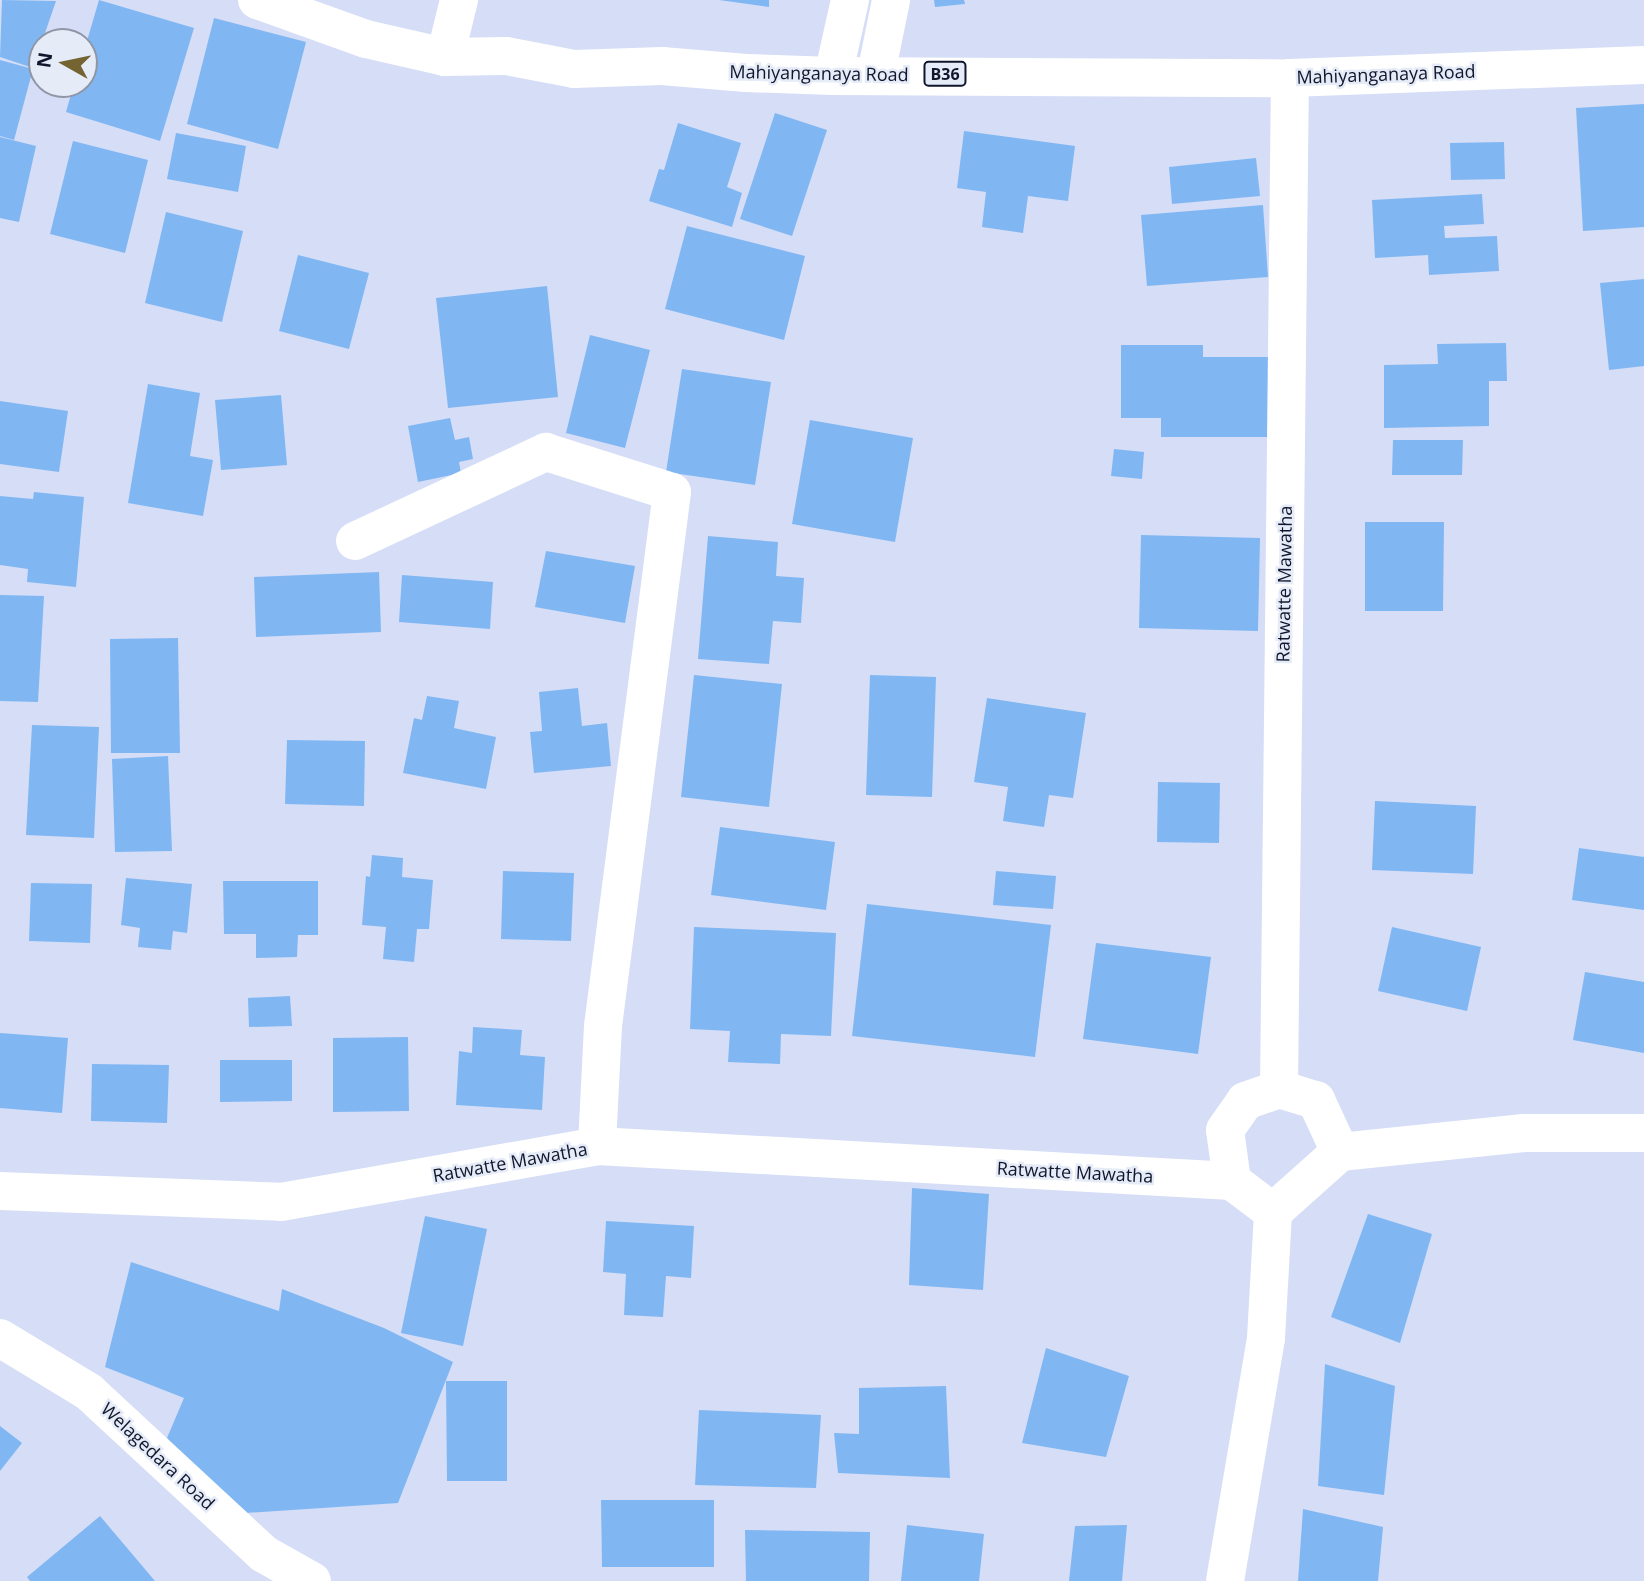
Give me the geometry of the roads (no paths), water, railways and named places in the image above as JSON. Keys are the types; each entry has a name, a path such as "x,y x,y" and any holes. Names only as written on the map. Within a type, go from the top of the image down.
{"street":[{"name":"Mahiyanganaya Road","path":"257,0 366,39 445,57 506,56 574,69 662,66 746,74 833,76 876,74 1290,78 1644,65"},
{"path":"445,57 459,0"},
{"path":"833,76 850,0"},
{"path":"876,74 891,0"},
{"name":"Ratwatte Mawatha","path":"1279,1089 1290,78"},
{"path":"355,541 547,452 672,492 603,1026 597,1146"},
{"path":"1273,1212 1232,1181 1225,1129 1245,1101 1279,1089 1317,1100 1340,1152"},
{"path":"1224,1581 1266,1338 1273,1212 1340,1152 1524,1133 1644,1133"},
{"name":"Ratwatte Mawatha","path":"0,1191 281,1202 597,1146 1232,1181"},
{"name":"Welagedara Road","path":"0,1338 89,1392 264,1554 312,1581"}]}
